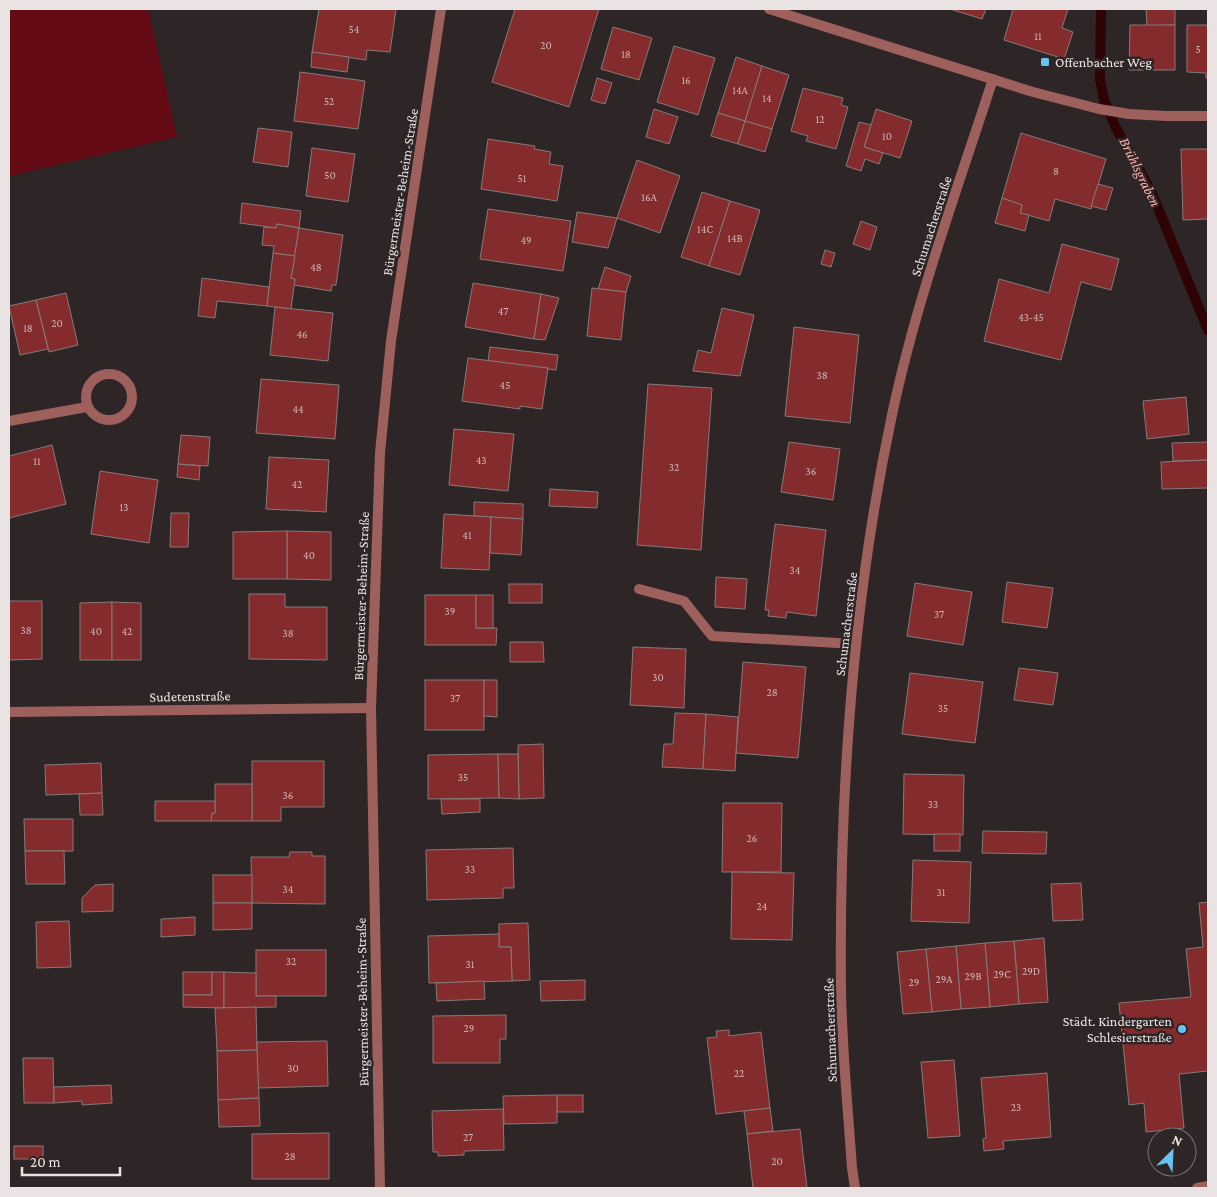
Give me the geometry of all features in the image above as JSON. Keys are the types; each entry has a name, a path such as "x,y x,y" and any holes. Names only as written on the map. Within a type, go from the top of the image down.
{"street":[{"name":"Bürgermeister-Beheim-Straße","path":"380,1188 371,708 380,453 391,341 441,9"},
{"path":"769,9 993,80 1099,110 1166,116 1208,116"},
{"name":"Schumacherstraße","path":"855,1188 852,1168 841,991 843,857 856,644 877,496 892,414 918,311 993,80"},
{"path":"108,373 118,374 128,382 133,400 124,415 111,421 100,419 87,407 85,392 89,383 98,376 108,373"},
{"path":"9,421 87,407"},
{"path":"639,589 684,601 712,636 856,644"},
{"name":"Sudetenstraße","path":"9,712 371,708"},
{"path":"1197,1188 1208,1186"}],"shaded area":[{"path":"9,9 148,9 177,137 9,176"}],"building":[{"path":"319,9 396,9 390,52 367,50 366,60 312,52"},
{"path":"515,9 599,9 569,107 492,82"},
{"path":"950,9 986,9 982,19"},
{"path":"1013,9 1068,9 1062,28 1073,32 1064,59 1004,40"},
{"path":"1146,9 1175,9 1175,25 1147,26"},
{"path":"1130,25 1175,25 1175,70 1129,70"},
{"path":"1187,25 1208,25 1208,78 1206,78 1206,73 1187,72"},
{"path":"613,27 652,38 639,80 601,69"},
{"path":"674,46 715,58 698,115 657,102"},
{"path":"312,52 349,57 347,72 311,67"},
{"path":"736,57 762,66 745,121 718,113"},
{"path":"762,66 789,75 772,129 745,121"},
{"path":"300,72 365,81 358,129 294,121"},
{"path":"597,78 612,83 605,104 591,100"},
{"path":"803,88 843,98 841,105 848,107 836,149 806,141 808,136 791,131"},
{"path":"654,109 678,117 669,144 646,137"},
{"path":"876,109 912,121 900,158 864,147"},
{"path":"718,113 745,121 738,144 711,136"},
{"path":"745,121 772,129 765,152 738,144"},
{"path":"859,122 871,125 864,147 883,153 879,164 865,159 861,171 846,166"},
{"path":"258,128 292,132 288,167 253,162"},
{"path":"1021,133 1106,159 1091,209 1055,199 1049,221 1020,213 1022,205 1002,198"},
{"path":"488,139 535,146 534,149 551,152 549,164 563,166 557,201 481,189"},
{"path":"312,148 355,154 348,202 306,196"},
{"path":"1181,149 1208,149 1208,219 1183,220"},
{"path":"637,160 680,176 660,233 617,218"},
{"path":"1098,184 1113,188 1106,210 1091,206"},
{"path":"702,192 730,201 709,266 681,257"},
{"path":"1002,198 1022,205 1020,213 1029,215 1025,231 995,223"},
{"path":"730,201 760,210 740,275 709,266"},
{"path":"242,203 301,211 299,228 277,224 276,228 240,223"},
{"path":"488,209 571,221 563,271 480,259"},
{"path":"577,212 617,218 608,248 572,242"},
{"path":"861,221 877,227 870,250 853,244"},
{"path":"277,224 299,228 295,256 273,253 274,246 262,245 264,227 276,228"},
{"path":"299,228 343,235 336,285 332,285 331,291 294,285 295,279 291,278"},
{"path":"1062,244 1119,259 1111,290 1081,282 1061,360 984,341 999,279 1049,293"},
{"path":"825,250 835,253 831,267 821,264"},
{"path":"273,253 295,256 291,278 295,279 291,309 267,306"},
{"path":"605,267 631,276 626,292 598,289"},
{"path":"202,278 269,287 267,306 217,301 215,318 198,316"},
{"path":"473,283 541,294 534,339 465,327"},
{"path":"592,288 626,292 621,340 587,336"},
{"path":"66,293 78,345 49,352 36,300"},
{"path":"541,294 559,298 545,340 534,339"},
{"path":"36,300 48,349 20,355 9,306"},
{"path":"275,307 333,313 328,361 270,355"},
{"path":"722,308 754,315 740,376 693,371 698,350 711,353"},
{"path":"794,327 859,335 850,423 785,416"},
{"path":"490,347 558,355 556,370 488,361"},
{"path":"468,358 548,368 542,409 520,406 520,409 462,401"},
{"path":"261,379 339,385 335,439 256,433"},
{"path":"648,384 712,388 701,550 637,545"},
{"path":"1186,397 1189,434 1147,439 1143,401"},
{"path":"454,429 514,434 508,491 449,485"},
{"path":"181,435 210,437 208,466 178,464"},
{"path":"789,442 840,449 833,500 781,492"},
{"path":"1208,442 1208,460 1173,461 1172,443"},
{"path":"52,445 66,504 9,518 9,456"},
{"path":"269,457 329,460 326,512 266,509"},
{"path":"1208,460 1208,488 1162,489 1161,462"},
{"path":"178,464 200,466 199,480 177,477"},
{"path":"100,471 158,480 149,543 91,534"},
{"path":"550,489 598,492 597,508 549,506"},
{"path":"474,502 523,504 523,519 474,516"},
{"path":"171,513 189,513 188,547 170,547"},
{"path":"444,514 491,517 489,570 441,568"},
{"path":"491,517 523,519 521,555 490,553"},
{"path":"775,524 826,530 816,616 787,612 786,618 768,616 769,610 765,610"},
{"path":"287,531 331,532 331,580 287,579"},
{"path":"287,531 287,579 233,579 233,532"},
{"path":"716,577 747,579 745,609 715,607"},
{"path":"1007,582 1053,588 1047,628 1002,622"},
{"path":"915,583 972,592 963,645 907,636"},
{"path":"509,584 542,584 542,603 509,603"},
{"path":"249,594 285,594 285,607 327,607 327,660 249,659"},
{"path":"425,595 476,595 476,628 497,628 496,645 425,645"},
{"path":"476,595 493,595 493,628 476,628"},
{"path":"9,601 42,601 42,659 9,660"},
{"path":"112,602 112,660 80,660 80,603"},
{"path":"112,602 141,603 141,660 112,660"},
{"path":"510,642 543,642 544,662 510,662"},
{"path":"633,647 686,649 684,708 630,705"},
{"path":"743,662 806,667 798,758 736,753"},
{"path":"1019,668 1058,673 1053,705 1014,700"},
{"path":"910,673 983,682 975,743 902,734"},
{"path":"425,680 484,680 484,730 425,730"},
{"path":"484,680 497,680 497,717 484,716"},
{"path":"675,713 706,714 703,769 662,767 664,744 673,744"},
{"path":"706,714 738,717 735,771 703,769"},
{"path":"543,744 544,798 519,799 518,745"},
{"path":"498,754 499,798 428,799 428,755"},
{"path":"498,754 518,754 519,799 499,798"},
{"path":"252,761 324,761 324,807 281,807 281,821 252,821"},
{"path":"101,763 102,793 46,795 45,765"},
{"path":"904,774 964,775 963,835 903,834"},
{"path":"215,784 252,784 252,821 211,821 212,813 215,813"},
{"path":"102,793 103,815 80,815 79,794"},
{"path":"441,799 480,799 480,812 442,814"},
{"path":"155,801 215,801 215,813 212,813 211,821 155,821"},
{"path":"723,803 782,803 781,872 722,872"},
{"path":"24,819 73,819 73,851 25,851"},
{"path":"983,831 1047,832 1046,854 982,853"},
{"path":"934,834 960,834 960,851 934,851"},
{"path":"513,848 514,888 503,888 503,898 427,900 426,850"},
{"path":"25,851 64,851 65,884 26,884"},
{"path":"290,852 312,852 312,856 325,856 325,904 252,903 251,857 289,857"},
{"path":"913,860 971,862 969,923 911,921"},
{"path":"732,872 794,873 792,940 731,939"},
{"path":"213,875 252,875 252,903 213,903"},
{"path":"1081,883 1083,920 1053,921 1051,884"},
{"path":"113,884 113,911 82,912 82,898 95,885"},
{"path":"1208,902 1208,1071 1179,1074 1184,1127 1147,1127 1146,1132 1144,1103 1129,1105 1119,1003 1191,997 1186,949 1203,947 1199,903"},
{"path":"213,903 252,903 252,929 213,930"},
{"path":"195,917 195,935 161,937 161,919"},
{"path":"69,921 71,967 37,968 36,922"},
{"path":"528,923 530,980 512,981 511,947 499,947 499,924"},
{"path":"499,934 499,947 511,947 512,981 429,983 428,936"},
{"path":"1044,938 1048,1002 1019,1004 1014,941"},
{"path":"1014,941 1019,1004 990,1007 985,943"},
{"path":"985,943 990,1007 961,1009 956,946"},
{"path":"956,946 961,1009 932,1012 926,949"},
{"path":"926,949 932,1012 903,1014 897,952"},
{"path":"256,950 326,950 326,996 256,996"},
{"path":"183,972 212,972 212,995 183,995"},
{"path":"212,972 224,972 224,1008 183,1007 183,995 212,995"},
{"path":"224,972 256,973 256,996 276,996 276,1007 224,1008"},
{"path":"585,980 585,1000 541,1001 540,981"},
{"path":"484,981 485,999 437,1001 436,983"},
{"path":"256,1007 257,1050 217,1051 215,1008"},
{"path":"506,1015 506,1039 500,1039 500,1063 433,1063 433,1016"},
{"path":"729,1030 729,1036 761,1032 770,1108 716,1114 707,1038 717,1037 716,1031"},
{"path":"327,1041 328,1086 258,1088 257,1042"},
{"path":"257,1050 259,1098 218,1100 217,1051"},
{"path":"23,1058 53,1058 54,1103 24,1103"},
{"path":"954,1060 960,1136 928,1138 921,1062"},
{"path":"1047,1073 1051,1137 1003,1141 1004,1149 984,1151 983,1139 986,1138 981,1078"},
{"path":"111,1085 112,1103 82,1105 82,1101 54,1103 54,1087"},
{"path":"557,1095 583,1095 583,1112 557,1112"},
{"path":"557,1095 557,1123 504,1124 503,1096"},
{"path":"259,1098 260,1126 219,1127 218,1100"},
{"path":"770,1108 773,1131 747,1134 744,1111"},
{"path":"503,1109 504,1150 464,1151 464,1155 438,1156 438,1152 433,1152 432,1111"},
{"path":"800,1129 807,1188 753,1188 747,1134"},
{"path":"329,1133 329,1179 252,1179 252,1134"},
{"path":"14,1146 43,1146 43,1159 14,1159"}],"waterway":[{"name":"Brühlsgraben","path":"1101,9 1100,79 1104,100 1116,128 1151,191 1208,330"}],"place":[{"name":"Offenbacher Weg","path":"1045,62"},
{"name":"Städt. Kindergarten Schlesierstraße","path":"1182,1029"}]}
